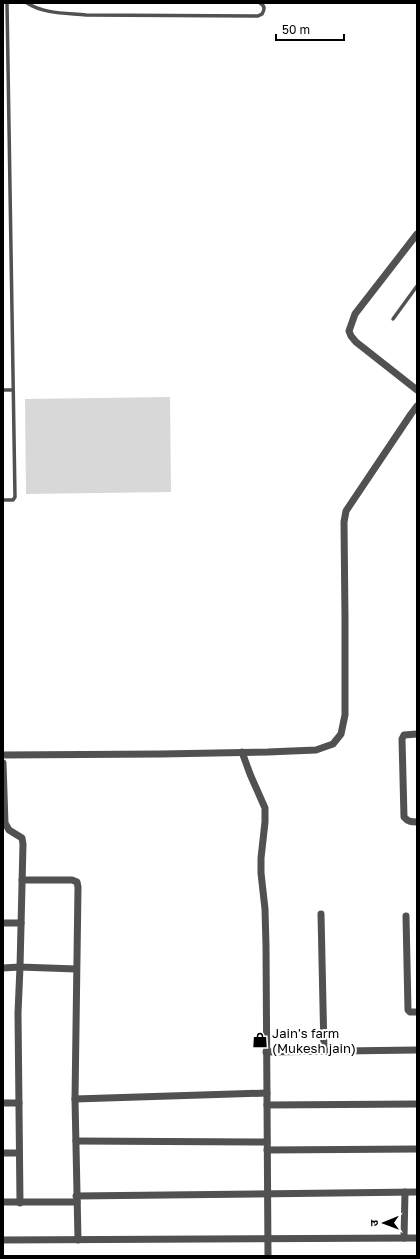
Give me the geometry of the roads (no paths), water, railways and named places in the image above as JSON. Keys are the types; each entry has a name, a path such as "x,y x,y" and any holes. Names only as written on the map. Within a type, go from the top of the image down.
{"street":[{"path":"417,234 355,314 349,331 356,342 417,390"},
{"path":"3,755 161,754 316,750 333,744 341,734 346,686 344,522 346,511 417,406"},
{"path":"417,734 404,736 402,739 404,817 410,822 417,822"},
{"path":"242,752 265,808 265,822 260,858 266,946 268,1256"},
{"path":"3,763 5,823 9,830 22,838 23,844 18,1013 20,1202"},
{"path":"22,880 72,880 77,882 78,887 76,969 76,1141 78,1240"},
{"path":"321,914 324,1051"},
{"path":"406,916 408,1010 410,1012 417,1012"},
{"path":"3,923 21,923"},
{"path":"3,968 20,967 76,969"},
{"path":"266,1052 417,1050"},
{"path":"76,1099 267,1093"},
{"path":"3,1103 19,1103"},
{"path":"267,1105 417,1104"},
{"path":"76,1141 267,1142"},
{"path":"267,1150 417,1149"},
{"path":"3,1153 20,1153"},
{"path":"404,1238 405,1192"},
{"path":"3,1202 267,1193 417,1192"},
{"path":"3,1240 417,1238"}],"lane":[{"path":"3,500 13,500 15,497 7,3"},
{"path":"27,3 42,10 57,13 260,16 264,11 264,8 260,3"},
{"path":"394,319 417,286"},
{"path":"3,390 13,390"}],"place":[{"name":"Jain's farm (Mukesh jain)","path":"260,1040"}]}
